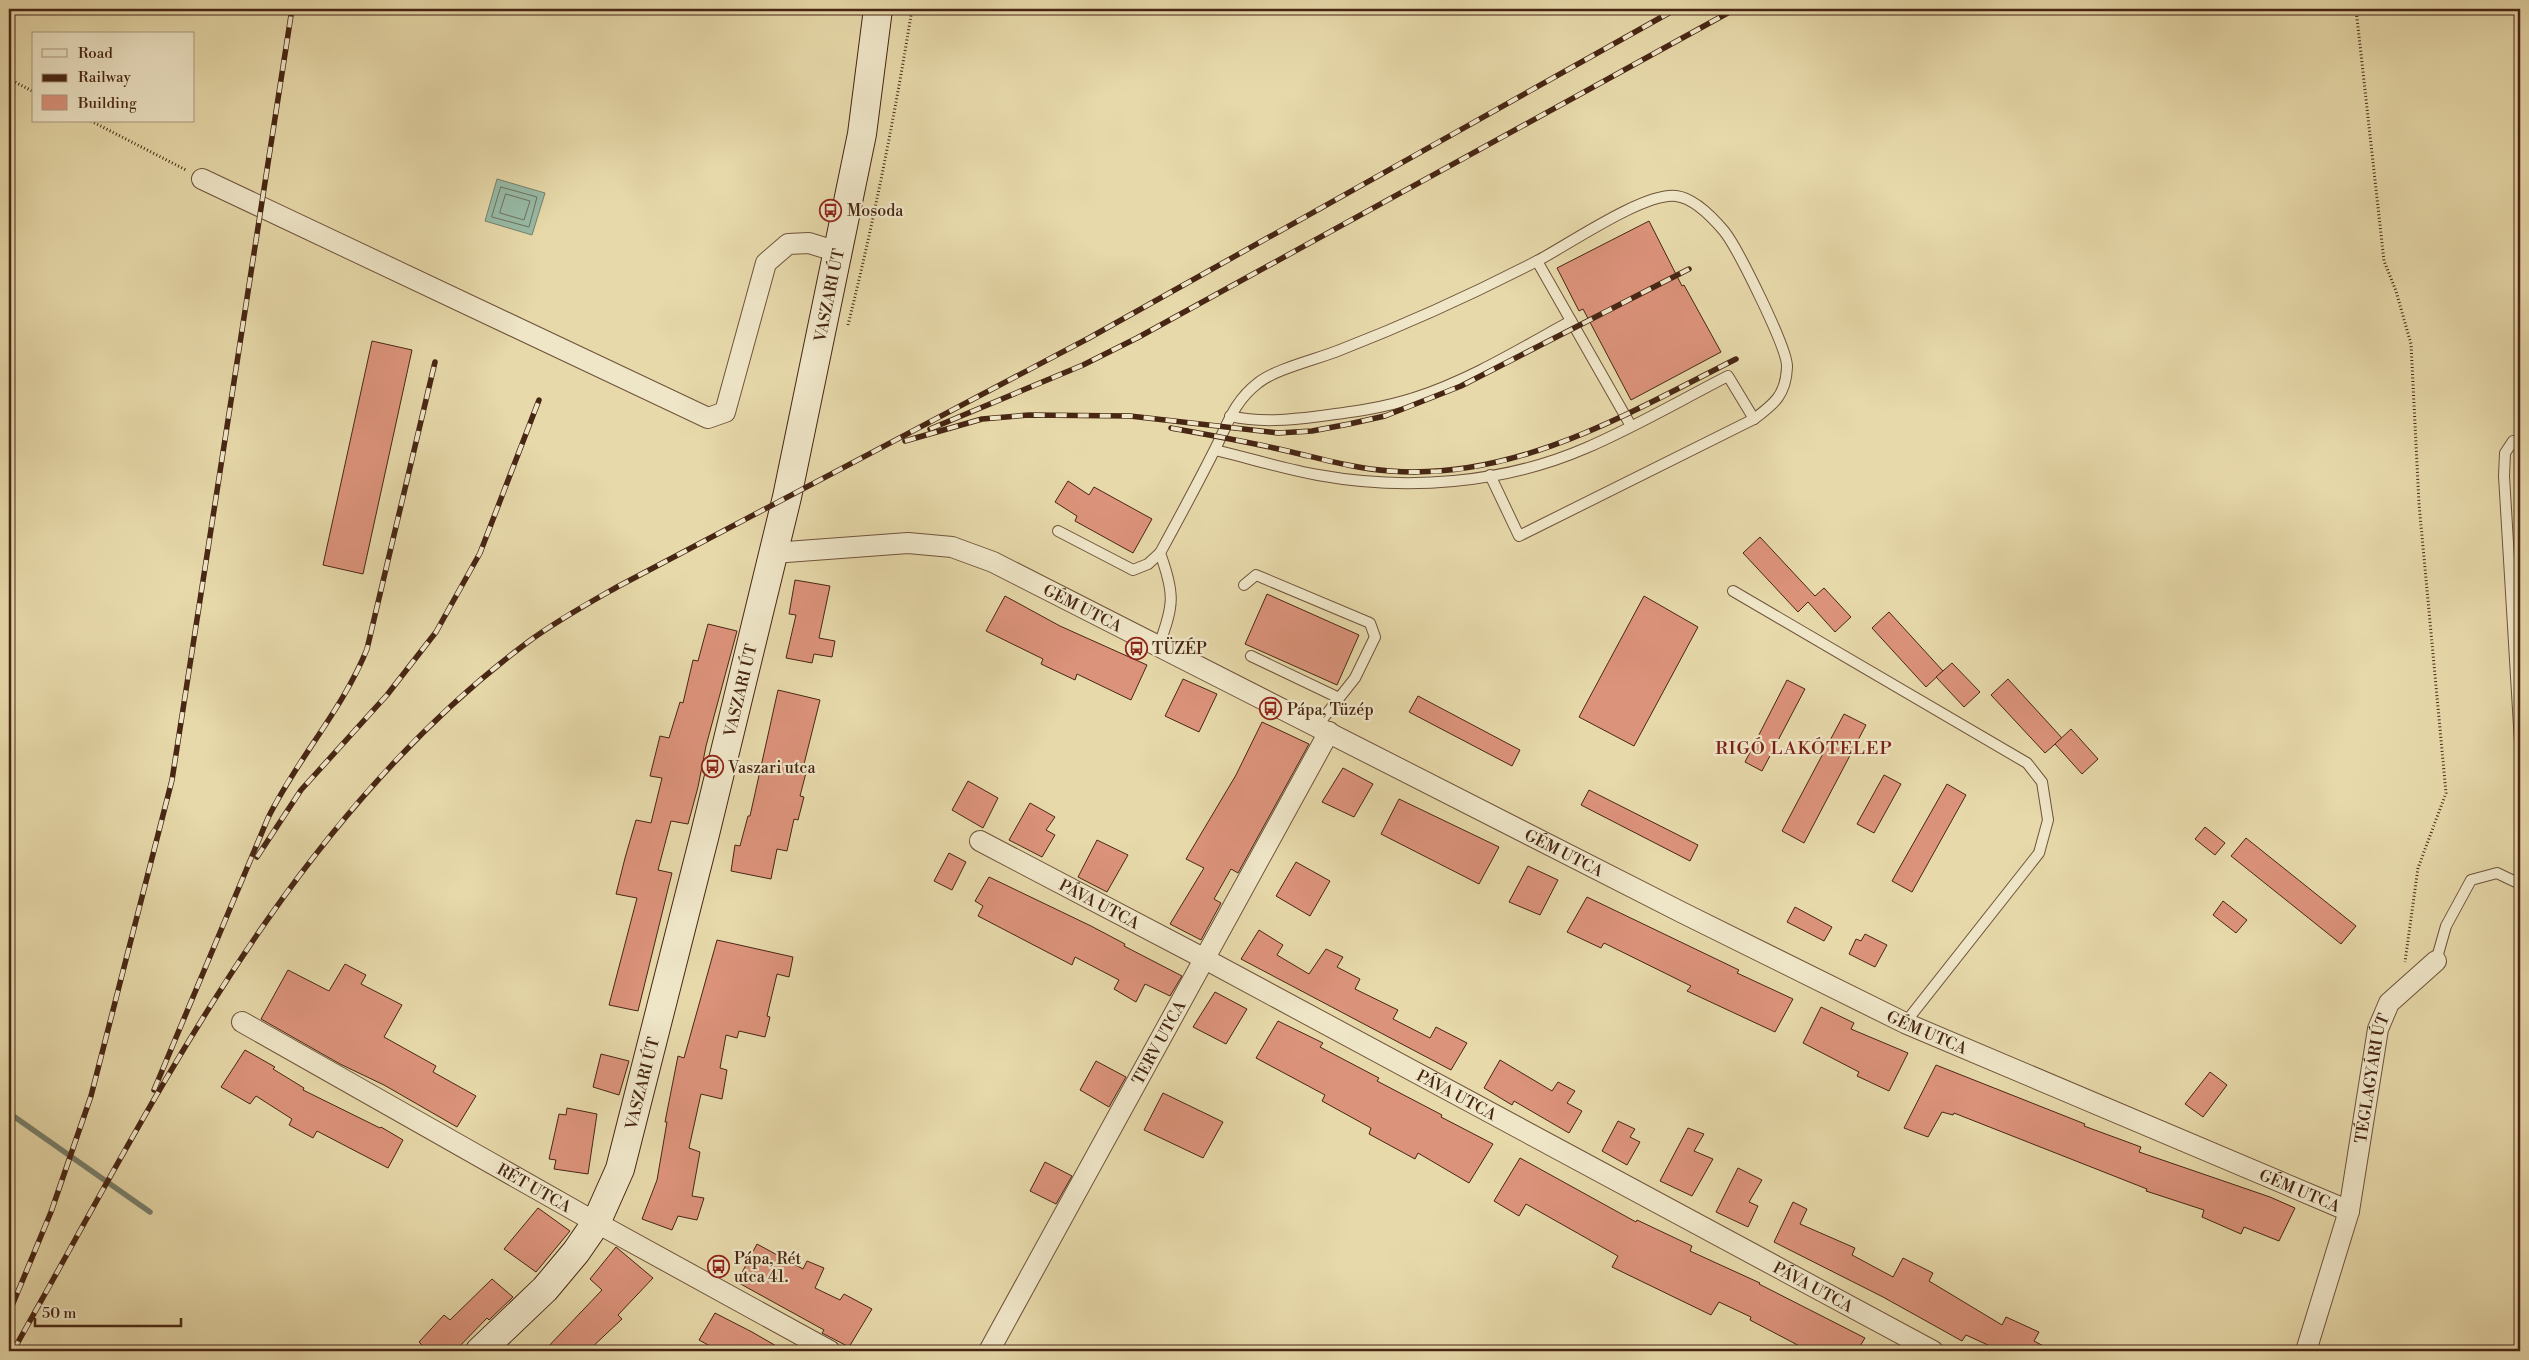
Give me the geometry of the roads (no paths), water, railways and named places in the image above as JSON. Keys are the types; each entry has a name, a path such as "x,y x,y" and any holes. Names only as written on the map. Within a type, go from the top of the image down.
{"main road":[{"name":"VASZARI ÚT","path":"480,1351 545,1289 596,1223 620,1169 703,844 787,498 862,134 878,9"}],"street":[{"path":"202,179 708,418 725,412 766,263 788,244 809,243 838,252"},
{"name":"GÉM UTCA","path":"773,553 887,543 925,544 952,547 993,562 1683,913 1905,1023 2349,1210"},
{"name":"TERV UTCA","path":"989,1351 1205,959 1323,729"},
{"name":"PÁVA UTCA","path":"980,840 1933,1351"},
{"name":"TÉGLAGYÁRI ÚT","path":"2306,1351 2349,1210 2378,1029 2389,1003 2436,961"},
{"name":"RÉT UTCA","path":"242,1022 596,1223 830,1351"}],"lane":[{"path":"1058,531 1133,570 1148,564 1160,553 1215,450 1236,406 1258,382 1342,350 1537,261 1648,200 1676,196 1696,205 1725,232 1770,317 1787,364 1785,384 1776,403 1754,419 1518,536 1490,475"},
{"path":"1537,261 1631,426"},
{"path":"1230,416 1248,420 1293,419 1368,410 1414,398 1484,369 1571,321"},
{"path":"1215,450 1318,475 1385,483 1437,483 1522,469 1578,451 1728,376 1754,419"},
{"path":"2520,441 2513,441 2504,453 2520,743"},
{"path":"1159,645 1171,613 1172,602 1169,577 1160,553"},
{"path":"1244,585 1256,575 1370,623 1375,637 1355,678 1339,698 1323,729"},
{"path":"1733,591 2026,763 2042,782 2048,820 2039,853 1905,1023"},
{"path":"1251,656 1339,698"},
{"name":"TÉGLAGYÁRI ÚT","path":"2436,961 2446,926 2471,880 2497,873 2520,884"}],"water":[{"path":"497,179 545,193 532,235 485,221"}],"waterway":[{"path":"9,1113 150,1212"}],"railway":[{"path":"9,1313 51,1212 91,1096 172,780 292,9"},
{"path":"13,1351 120,1158 176,1062 235,968 298,878 367,793 443,713 528,642 617,587 1089,338 1676,9"},
{"path":"930,429 1083,365 1137,338 1735,9"},
{"path":"905,441 982,419 1029,415 1130,416 1278,433 1312,431 1349,424 1385,416 1461,386 1689,269"},
{"path":"1171,428 1358,467 1390,471 1436,471 1482,465 1526,454 1570,439 1654,401 1736,359"},
{"path":"154,1090 268,818 292,775 333,713 367,649 435,362"},
{"path":"257,857 301,790 387,695 436,632 480,553 539,400"}],"place":[{"name":"Mosoda","path":"831,210"},
{"name":"TÜZÉP","path":"1136,648"},
{"name":"Pápa, Tüzép","path":"1271,709"},
{"name":"Vaszari utca","path":"712,767"},
{"name":"Pápa, Rét utca 41.","path":"718,1267"}],"district":[{"name":"RIGÓ LAKÓTELEP","path":"1804,748"}]}
